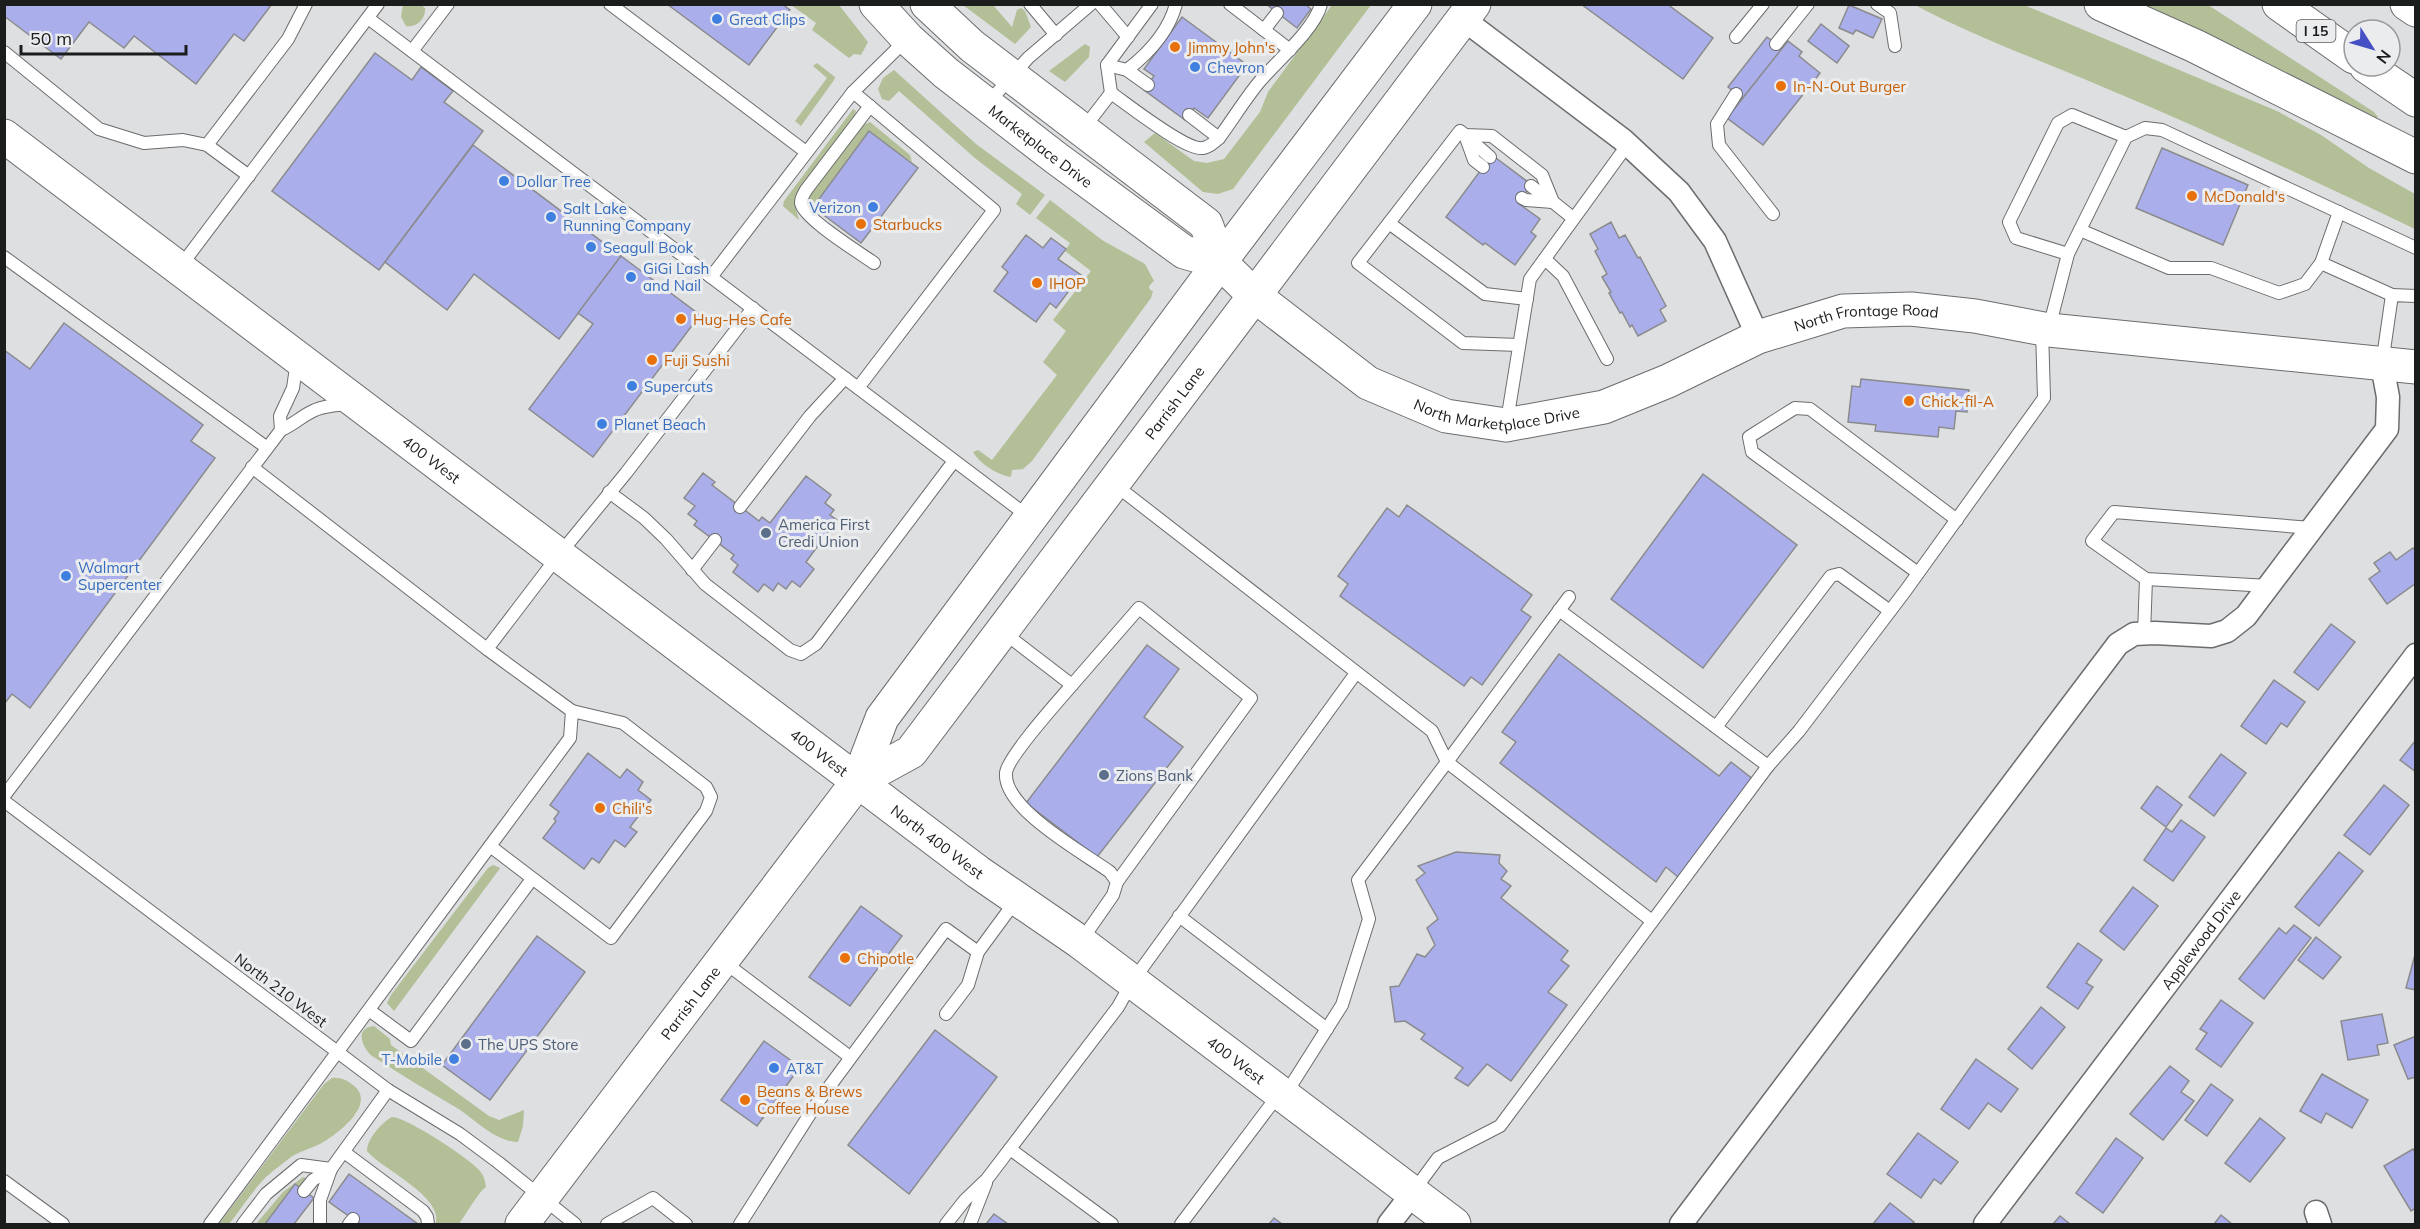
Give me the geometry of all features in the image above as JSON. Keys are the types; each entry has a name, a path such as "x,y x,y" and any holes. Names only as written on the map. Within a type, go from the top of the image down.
{"main road":[{"name":"Marketplace Drive","path":"876,4 908,39 986,105 1184,252 1220,262"},
{"name":"Marketplace Drive","path":"927,4 965,40 1206,224 1220,262 1255,296"},
{"name":"Parrish Lane","path":"522,1224 858,781 882,718 1414,4"},
{"path":"2101,4 2195,46 2415,157"},
{"name":"I 15","path":"2278,4 2342,49"},
{"path":"2407,4 2415,10"},
{"name":"Parrish Lane","path":"858,781 911,752 1468,12"},
{"path":"2383,78 2415,100"},
{"name":"400 West","path":"4,136 858,781"},
{"name":"North Marketplace Drive","path":"1255,296 1368,383 1446,416 1506,425 1604,407 1668,381 1758,337"},
{"name":"North Frontage Road","path":"1758,337 1843,311 1911,309 1976,316 2045,329 2415,367"},
{"name":"North 400 West","path":"858,781 978,872 1018,898"},
{"name":"400 West","path":"1018,898 1080,942 1454,1224"}],"street":[{"path":"1468,12 1628,144 1679,192 1715,241 1758,337"},
{"path":"1681,1224 2118,644 2134,634 2211,636 2228,631 2246,616 2387,429 2388,397 2382,365"},
{"name":"Applewood Drive","path":"1985,1224 2415,655"},
{"path":"1389,1224 1413,1193"}],"lane":[{"path":"207,145 288,39 306,4"},
{"path":"180,268 378,4"},
{"path":"412,51 448,4"},
{"path":"609,4 806,152"},
{"path":"1030,4 1056,34"},
{"path":"986,105 1028,58 1091,4"},
{"path":"1100,4 1128,37"},
{"path":"1083,129 1111,93 1107,65 1152,4"},
{"path":"1127,70 1146,55 1164,31 1176,4"},
{"path":"1230,4 1290,50"},
{"path":"1244,15 1252,4"},
{"path":"1111,93 1185,144 1203,148 1219,138 1260,82 1290,50 1322,4"},
{"path":"1736,37 1762,4"},
{"path":"1776,44 1808,4"},
{"path":"1877,4 1890,13 1895,46"},
{"path":"1264,30 1277,13"},
{"path":"368,18 1030,518"},
{"path":"711,277 853,92 908,39"},
{"path":"4,52 99,129 144,143 183,140 207,145 249,176"},
{"path":"1107,65 1127,70 1148,85"},
{"path":"853,92 994,210 858,388"},
{"path":"1736,94 1717,124 1719,145 1773,214"},
{"path":"870,106 806,189 801,203 809,216 874,263"},
{"path":"2068,254 2016,238 2009,222 2058,123 2072,114 2126,137"},
{"path":"1189,115 1219,138"},
{"path":"1413,1193 1438,1158 1500,1126 1768,766 1799,731 1890,611 2044,398 2045,329 2068,254 2126,137 2145,128 2162,130 2415,248"},
{"path":"1462,133 1473,160 1487,162"},
{"path":"1462,133 1492,136 1542,175 1553,202"},
{"path":"1462,133 1358,263 1462,343 1519,345"},
{"path":"1506,425 1530,279 1628,144"},
{"path":"1531,186 1573,218"},
{"path":"1522,198 1553,202"},
{"path":"2080,230 2169,268 2211,268 2279,293 2305,284 2321,263 2339,212"},
{"path":"1389,223 1485,294 1527,300"},
{"path":"4,257 266,447"},
{"path":"1545,259 1563,276 1607,359"},
{"path":"2321,263 2392,295 2415,296"},
{"path":"2382,365 2392,295"},
{"path":"487,649 753,308"},
{"path":"281,430 280,416 293,388 297,357"},
{"path":"740,507 810,416 845,378"},
{"path":"4,796 281,430 313,411 329,405 357,403"},
{"path":"1918,573 1752,452 1749,437 1795,408 1810,409 1957,520"},
{"path":"609,492 644,518 720,597 790,650 801,654 807,652 823,635 954,460"},
{"path":"252,467 487,649 572,711 624,723 703,783 709,791 710,802 706,811 610,938 490,846"},
{"path":"1113,484 1432,731 1447,762 1652,921"},
{"path":"2269,586 2146,579 2092,541 2114,512 2312,528"},
{"path":"692,570 715,540"},
{"path":"1716,727 1831,576 1839,574 1890,611"},
{"path":"2144,634 2146,579"},
{"path":"1180,1224 1282,1095 1342,1005 1369,919 1358,880 1569,597"},
{"path":"1080,942 1113,895 1117,882 1251,698 1139,608 1018,749 1006,772 1009,788 1022,808 1110,872 1117,882"},
{"path":"1559,610 1768,766"},
{"path":"1002,631 1072,685"},
{"path":"946,1224 965,1200 987,1179 1118,1007 1132,981 1356,673"},
{"path":"210,1224 570,738 572,711"},
{"name":"North 210 West","path":"4,801 388,1090 460,1134 575,1224"},
{"path":"369,1010 411,1041 532,879"},
{"path":"946,1014 968,985 978,952 1018,898"},
{"path":"1179,916 1327,1029"},
{"path":"740,1224 815,1106 946,929 978,952"},
{"path":"722,961 850,1057"},
{"path":"320,1224 321,1200 331,1169 388,1090"},
{"path":"1010,1149 1112,1224"},
{"path":"344,1152 423,1211 428,1224"},
{"path":"243,1224 266,1194 301,1165 331,1169"},
{"path":"304,1191 313,1180 331,1169"},
{"path":"970,1224 987,1179"},
{"path":"4,1180 63,1224"},
{"path":"373,1192 381,1180"},
{"path":"607,1224 653,1198 686,1224"},
{"path":"400,1211 408,1200"}],"green space":[{"path":"403,5 421,5 425,8 420,22 406,26 401,17"},
{"path":"791,5 839,5 868,42 861,55 854,54 849,58 812,30 816,23"},
{"path":"963,5 993,5 1012,27 1017,10 1021,8 1025,11 1031,27 1015,44"},
{"path":"1332,5 1371,5 1233,189 1218,194 1203,192 1144,142 1155,133 1194,161 1207,163 1224,159 1260,112 1268,92"},
{"path":"1915,5 2024,5 2277,111 2321,135 2369,168 2415,194 2415,229 2221,138 1984,38"},
{"path":"2133,5 2208,5 2374,112 2378,117 2376,119 2256,59"},
{"path":"1085,44 1090,47 1089,57 1065,82 1049,71"},
{"path":"817,63 835,77 801,126 795,121 827,78 813,66"},
{"path":"894,70 976,144 1045,195 1030,215 1016,204 1022,194 976,159 899,91 889,101 882,99 878,89 883,78"},
{"path":"853,109 856,111 855,115 797,193 795,206 799,220 783,206 784,201"},
{"path":"870,122 910,155 912,162 869,132 811,209 806,203 808,196 861,126"},
{"path":"1050,200 1102,240 1145,264 1154,281 1149,286 1153,291 1151,298 1032,461 1023,469 1012,470 1011,477 990,468 973,452 978,450 992,460 1057,375 1043,362 1066,331 1053,320 1091,271 1065,251 1070,243 1036,218"},
{"path":"493,865 500,868 394,1011 387,1003 391,995 488,868"},
{"path":"374,1026 390,1039 391,1045 489,1116 499,1120 524,1110 523,1126 518,1142 493,1134 457,1108 372,1056 365,1048 362,1034 368,1027"},
{"path":"332,1078 346,1080 359,1092 361,1100 354,1116 331,1137 291,1157 278,1167 261,1182 229,1224 219,1224 324,1084"},
{"path":"392,1117 437,1139 473,1164 482,1174 486,1187 459,1224 436,1224 436,1214 430,1203 410,1184 367,1151 376,1131"},
{"path":"303,1177 306,1178 299,1187 295,1185 265,1224 256,1224 283,1192"}],"building":[{"path":"4,4 272,4 244,41 234,34 196,84 134,36 124,48 89,22 61,59 4,16"},
{"path":"667,4 782,4 790,10 749,65"},
{"name":"Chevron","path":"1266,4 1305,4 1311,9 1297,28"},
{"path":"1581,4 1667,4 1713,38 1683,79"},
{"path":"1849,5 1882,19 1873,38 1856,30 1853,34 1839,28"},
{"name":"Chevron","path":"1182,17 1247,65 1208,118 1194,108 1185,120 1144,90 1154,76 1144,69"},
{"path":"1821,24 1849,46 1837,63 1808,41"},
{"path":"1767,37 1782,49 1742,99 1728,87"},
{"name":"In-N-Out Burger","path":"1788,41 1802,52 1799,56 1820,73 1763,145 1727,118"},
{"path":"375,53 412,80 421,67 453,91 444,102 483,131 379,270 272,191"},
{"path":"869,131 918,168 861,243 813,207"},
{"path":"473,145 621,256 559,339 474,274 447,310 385,262"},
{"name":"McDonald's","path":"2162,148 2248,185 2223,245 2136,208"},
{"path":"1492,155 1532,185 1518,203 1540,219 1531,232 1536,236 1515,265 1485,243 1483,245 1446,217"},
{"path":"1611,222 1619,238 1625,235 1638,258 1640,257 1666,306 1660,310 1666,321 1638,336 1622,312 1620,313 1609,293 1611,292 1602,277 1607,274 1595,251 1598,249 1590,234"},
{"name":"IHOP","path":"1026,235 1043,248 1051,238 1058,243 1066,249 1058,259 1081,275 1056,308 1050,303 1036,322 994,291 1008,272 1002,267"},
{"path":"621,256 700,315 593,457 529,409 593,324 578,313"},
{"name":"Walmart Supercenter","path":"64,323 203,425 191,441 215,458 30,708 12,694 4,704 4,350 30,369"},
{"name":"Chick-fil-A","path":"1861,379 1969,390 1967,412 1956,411 1954,429 1939,427 1938,437 1875,431 1876,425 1848,422 1852,386 1860,387"},
{"name":"America First Credi Union","path":"703,473 715,482 712,485 759,521 762,517 770,523 806,476 831,495 825,503 834,510 830,515 837,520 806,562 814,569 800,587 792,581 786,589 778,583 773,591 764,584 758,592 733,572 738,565 731,559 734,555 694,525 697,521 688,514 695,506 684,498"},
{"path":"1703,474 1797,545 1703,668 1611,599"},
{"path":"1407,505 1532,595 1521,610 1531,617 1482,685 1471,677 1464,686 1340,596 1348,584 1338,576 1387,508 1399,517"},
{"path":"2413,548 2416,551 2416,583 2387,604 2369,579 2380,571 2374,563 2390,552 2396,560"},
{"path":"2331,624 2355,642 2318,690 2294,672"},
{"name":"Zions Bank","path":"1147,645 1179,669 1144,717 1183,747 1097,857 1026,803"},
{"path":"1559,654 1719,776 1731,762 1754,780 1678,877 1666,867 1656,882 1500,763 1516,742 1502,732"},
{"path":"2274,680 2305,702 2287,727 2281,723 2266,744 2241,726"},
{"path":"2416,740 2416,772 2400,760"},
{"name":"Chili's","path":"588,753 620,778 627,769 643,782 638,790 651,800 630,827 637,832 625,847 615,840 599,863 592,858 584,869 543,838 556,821 554,819 559,812 550,805"},
{"path":"2221,754 2246,773 2214,816 2189,797"},
{"path":"2384,785 2409,805 2370,855 2344,835"},
{"path":"2157,786 2182,805 2166,827 2141,808"},
{"path":"2181,820 2205,837 2173,881 2144,860 2166,828 2172,832"},
{"path":"1456,852 1500,855 1499,863 1507,871 1501,879 1511,886 1501,898 1568,951 1561,960 1569,966 1548,992 1567,1005 1511,1081 1487,1064 1468,1086 1455,1078 1463,1068 1421,1039 1425,1034 1405,1021 1395,1022 1390,987 1399,986 1417,954 1425,957 1435,945 1427,928 1438,919 1416,880 1425,873 1418,866"},
{"path":"2339,852 2363,871 2319,926 2295,907"},
{"path":"2133,887 2158,906 2124,950 2100,931"},
{"path":"861,906 902,936 850,1006 809,977"},
{"path":"2294,925 2311,938 2264,999 2239,979 2279,928 2286,934"},
{"path":"537,936 585,972 490,1100 442,1065"},
{"path":"2316,937 2341,957 2323,979 2298,960"},
{"path":"2078,943 2102,960 2086,983 2093,987 2078,1009 2047,987"},
{"path":"2416,951 2416,990 2406,988"},
{"path":"2221,1000 2253,1023 2221,1067 2196,1049 2207,1033 2200,1029"},
{"path":"2041,1007 2065,1027 2032,1069 2008,1049"},
{"path":"2382,1014 2388,1043 2377,1045 2379,1055 2348,1060 2341,1021"},
{"path":"935,1030 997,1077 909,1194 848,1145"},
{"path":"2416,1036 2416,1077 2408,1079 2394,1045"},
{"path":"764,1041 800,1067 757,1126 721,1100"},
{"path":"1976,1059 2018,1089 2001,1112 1988,1103 1969,1129 1941,1109"},
{"path":"2170,1066 2189,1081 2181,1092 2194,1101 2163,1140 2130,1114"},
{"path":"2322,1074 2368,1100 2352,1128 2326,1113 2321,1123 2300,1111"},
{"path":"2211,1084 2233,1100 2207,1136 2185,1120"},
{"path":"2260,1118 2285,1138 2250,1182 2225,1163"},
{"path":"1918,1133 1958,1162 1941,1184 1934,1179 1921,1198 1887,1174"},
{"path":"2116,1138 2143,1158 2103,1213 2076,1193"},
{"path":"2413,1149 2416,1153 2416,1208 2411,1211 2384,1166"},
{"path":"349,1174 418,1224 360,1224 329,1202"},
{"path":"295,1184 314,1198 294,1224 265,1224"},
{"path":"1890,1203 1914,1222 1912,1224 1873,1224"},
{"path":"994,1214 1008,1224 986,1224"},
{"path":"2221,1215 2232,1224 2214,1224"},
{"path":"2060,1216 2070,1224 2053,1224"},
{"path":"1274,1218 1282,1224 1269,1224"}],"place":[{"name":"Great Clips","path":"717,19"},
{"name":"Jimmy John's","path":"1175,47"},
{"name":"Chevron","path":"1195,67"},
{"name":"In-N-Out Burger","path":"1781,86"},
{"name":"Dollar Tree","path":"504,181"},
{"name":"McDonald's","path":"2192,196"},
{"name":"Verizon","path":"873,207"},
{"name":"Salt Lake Running Company","path":"551,217"},
{"name":"Starbucks","path":"861,224"},
{"name":"Seagull Book","path":"591,247"},
{"name":"GiGi Lash and Nail","path":"631,277"},
{"name":"IHOP","path":"1037,283"},
{"name":"Hug-Hes Cafe","path":"681,319"},
{"name":"Fuji Sushi","path":"652,360"},
{"name":"Supercuts","path":"632,386"},
{"name":"Chick-fil-A","path":"1909,401"},
{"name":"Planet Beach","path":"602,424"},
{"name":"America First Credi Union","path":"766,533"},
{"name":"Walmart Supercenter","path":"66,576"},
{"name":"Zions Bank","path":"1104,775"},
{"name":"Chili's","path":"600,808"},
{"name":"Chipotle","path":"845,958"},
{"name":"The UPS Store","path":"466,1044"},
{"name":"T-Mobile","path":"454,1059"},
{"name":"AT&T","path":"774,1068"},
{"name":"Beans & Brews Coffee House","path":"745,1100"}]}
